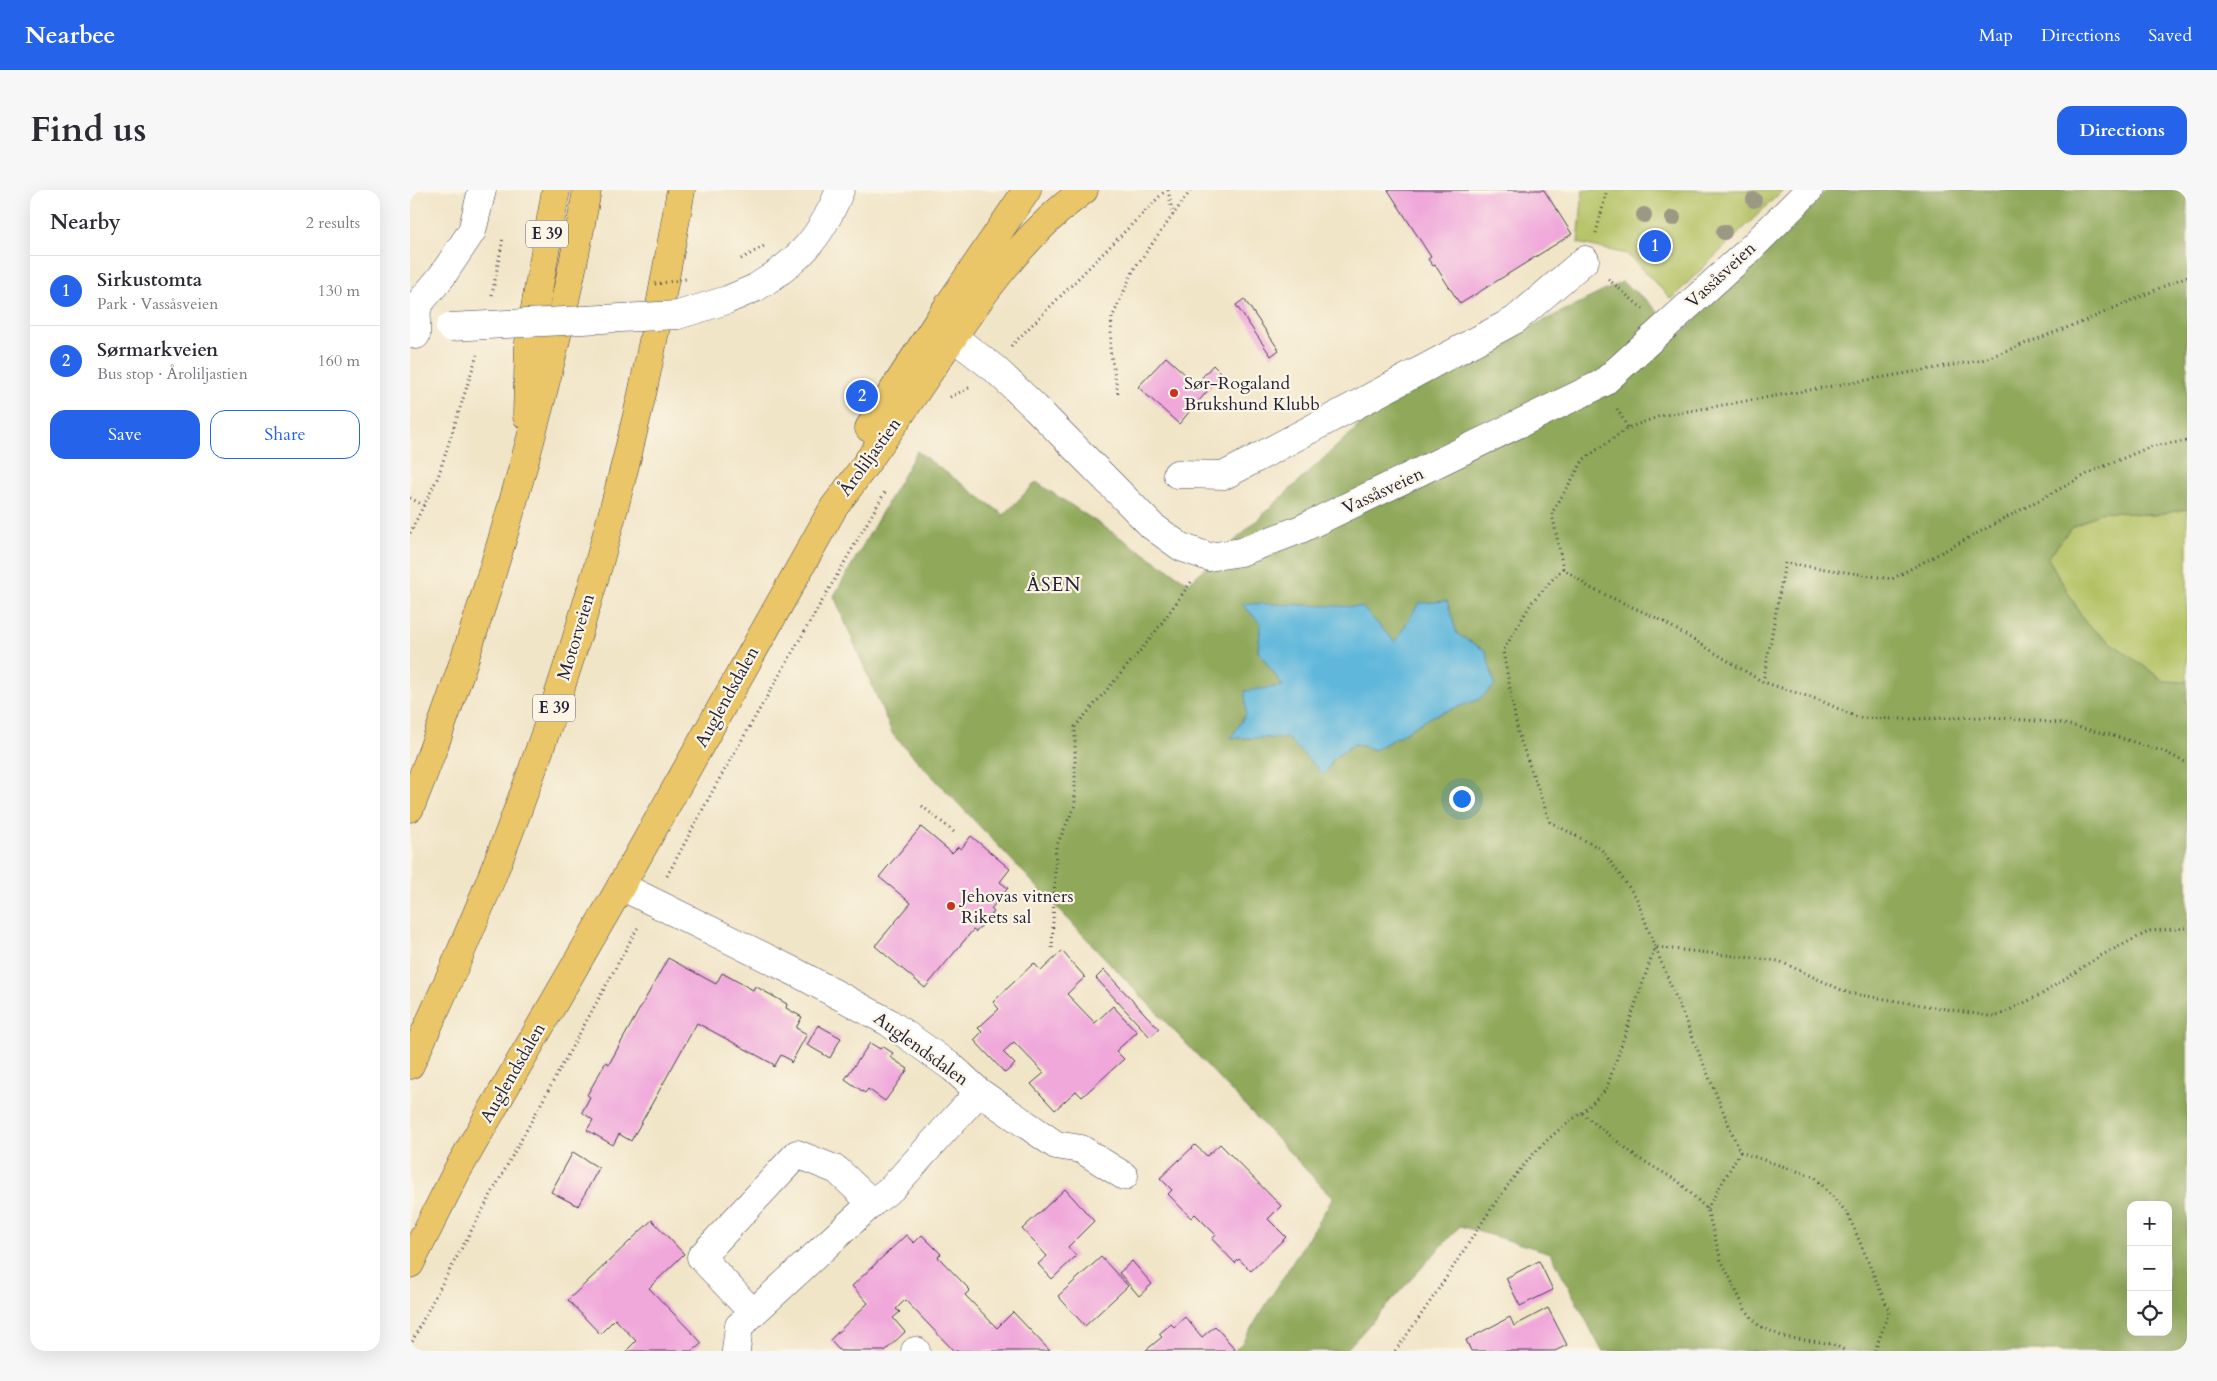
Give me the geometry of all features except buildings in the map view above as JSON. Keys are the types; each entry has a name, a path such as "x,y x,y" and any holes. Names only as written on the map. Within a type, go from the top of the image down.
{"main road":[{"name":"E 39","path":"525,462 529,342 538,279 556,190"},
{"name":"E 39","path":"410,808 470,648 525,462 550,369 587,190"},
{"name":"Motorveien","path":"410,1065 472,928 520,803 565,674 604,544 642,395 681,190"},
{"name":"Åroliljastien","path":"834,507 853,454 946,309 1027,190"},
{"name":"Åroliljastien","path":"834,507 870,460 996,276 1039,227 1084,190"},
{"name":"Auglendsdalen","path":"410,1264 457,1171 622,886 834,507"}],"street":[{"path":"482,190 472,231 442,276 417,306 413,336 450,327 678,315 727,300 755,288 778,274 802,254 828,220 840,190"},
{"name":"Vassåsveien","path":"953,337 995,369 1035,406 1152,526 1181,547 1209,557 1241,552 1301,529 1603,383 1745,254 1809,190"},
{"path":"1177,474 1225,475 1515,320 1585,260"},
{"name":"Auglendsdalen","path":"622,886 652,903 799,974 888,1022 953,1068 979,1092 1056,1144 1081,1149 1124,1176"},
{"name":"Auglendsdalen","path":"736,1351 739,1326 872,1203 892,1188 979,1092"},
{"path":"752,1313 701,1257 798,1154 837,1170 872,1203"}],"path":[{"path":"1167,190 1173,215"},
{"path":"947,399 981,381 995,369 1011,346 1167,190"},
{"path":"1118,393 1110,350 1112,318 1134,269 1191,190"},
{"path":"1607,190 1592,248 1585,260 1665,327"},
{"path":"733,264 766,244"},
{"path":"2187,276 2087,320 1982,360 1660,416 1628,428 1584,460 1552,514 1563,568 1590,588 1660,619 1763,682 1819,700 1859,718 1990,717 2060,723 2111,735 2165,752 2187,763"},
{"path":"647,286 691,278"},
{"path":"483,295 502,294"},
{"path":"1763,682 1786,563 1892,579 2093,471 2152,446 2187,441"},
{"path":"410,1346 431,1304 717,784 886,490"},
{"path":"410,498 424,506 410,533"},
{"path":"1052,948 1056,847 1075,805 1075,727 1151,638 1209,557"},
{"path":"1563,568 1532,602 1503,651 1518,733 1550,822 1601,849 1636,897 1740,1152 1815,1178 1848,1214 1889,1311 1875,1351"},
{"path":"922,806 954,832"},
{"path":"1655,946 1779,961 1848,993 1996,1017 2042,994 2100,956 2150,931 2187,928"},
{"path":"1395,1351 1418,1320 1511,1178 1559,1127 1582,1113 1606,1090 1655,946"},
{"path":"1582,1113 1638,1158 1678,1181 1707,1209 1721,1260 1745,1309 1759,1326 1784,1337 1833,1344 1846,1351"},
{"path":"1707,1209 1740,1152"}],"green space":[{"path":"1583,190 1783,190 1671,299 1627,254 1578,243"},
{"path":"1827,190 2187,190 2187,509 2153,515 2103,511 2070,529 2048,558 2087,625 2164,681 2187,682 2187,1351 1602,1351 1551,1253 1460,1226 1345,1351 1234,1351 1242,1343 1333,1198 893,735 834,596 917,451 1004,515 1036,482 1189,583 1391,396 1622,282 1645,299 1681,334","holes":["1242,604 1396,642 1419,604 1457,634 1486,651 1478,700 1433,716 1375,750 1355,744 1335,757 1324,775 1287,738 1232,738 1246,714 1283,686 1258,651 1261,624"]},
{"path":"2187,509 2187,682 2164,681 2087,625 2048,558 2070,529 2103,511 2153,515"}],"water":[{"path":"1447,601 1457,634 1486,651 1495,686 1478,700 1433,716 1375,750 1355,744 1335,757 1324,775 1287,738 1231,738 1246,714 1245,691 1283,686 1258,651 1261,624 1241,603 1362,607 1395,642 1419,603"}],"place":[{"name":"Sirkustomta","path":"1655,246"},
{"name":"Sør-Rogaland Brukshund Klubb","path":"1174,393"},
{"name":"Sørmarkveien","path":"862,396"},
{"name":"Jehovas vitners Rikets sal","path":"951,906"}],"district":[{"name":"ÅSEN","path":"1054,585"}]}
